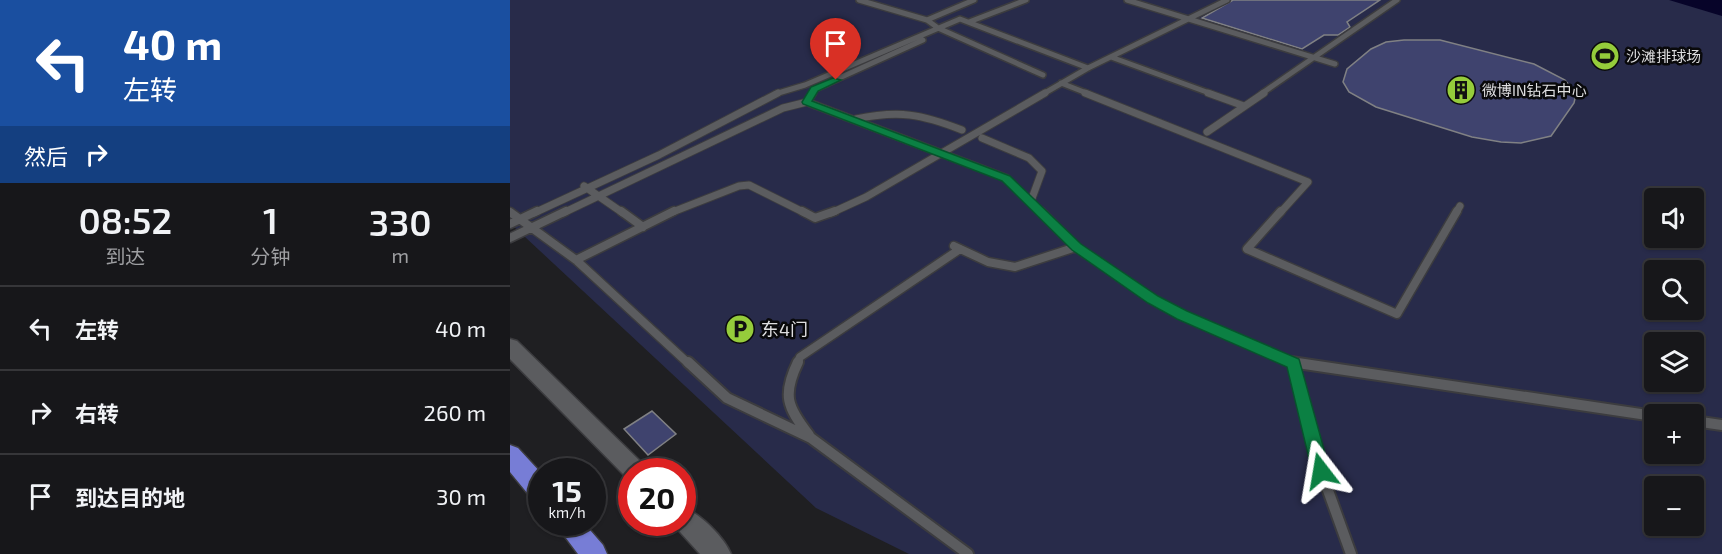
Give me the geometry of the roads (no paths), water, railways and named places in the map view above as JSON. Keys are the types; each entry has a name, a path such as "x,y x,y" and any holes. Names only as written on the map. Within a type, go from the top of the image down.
{"highway":[{"path":"510,455 528,476"},
{"path":"579,536 594,554"}],"street":[{"path":"510,346 622,458"},
{"path":"696,532 718,554"}],"lane":[{"path":"859,0 927,20 941,29 1042,75"},
{"path":"927,20 974,0"},
{"path":"510,224 768,97 805,85 941,29 969,22 1026,0"},
{"path":"1127,0 1335,64"},
{"path":"576,260 657,218 725,189 749,185 815,218 820,218 866,197 1088,68 1227,0"},
{"path":"1207,132 1397,0"},
{"path":"969,22 1088,68"},
{"path":"1157,25 1168,29"},
{"path":"807,102 814,89 941,29"},
{"path":"1111,57 1244,106"},
{"path":"1061,83 1308,182 1247,249 1397,314 1460,206"},
{"path":"805,85 814,89"},
{"path":"768,97 768,104 783,108"},
{"path":"510,238 783,108 807,102 1006,178 1076,247 1164,306 1293,363 1644,415"},
{"path":"854,119 892,111 918,113 962,130"},
{"path":"982,138 1029,158 1042,171 1031,201"},
{"path":"586,188 643,227"},
{"path":"510,212 576,260 727,398 811,438 968,554"},
{"path":"811,438 790,412 788,384 800,357 957,247 992,265 1023,266 1066,247 1076,247"},
{"path":"1293,363 1321,471 1352,554"},
{"path":"1704,422 1722,425"}],"place":[{"name":"沙滩排球场","path":"1605,56"},
{"name":"微博IN钻石中心","path":"1461,90"},
{"name":"东4门","path":"740,329"}]}
